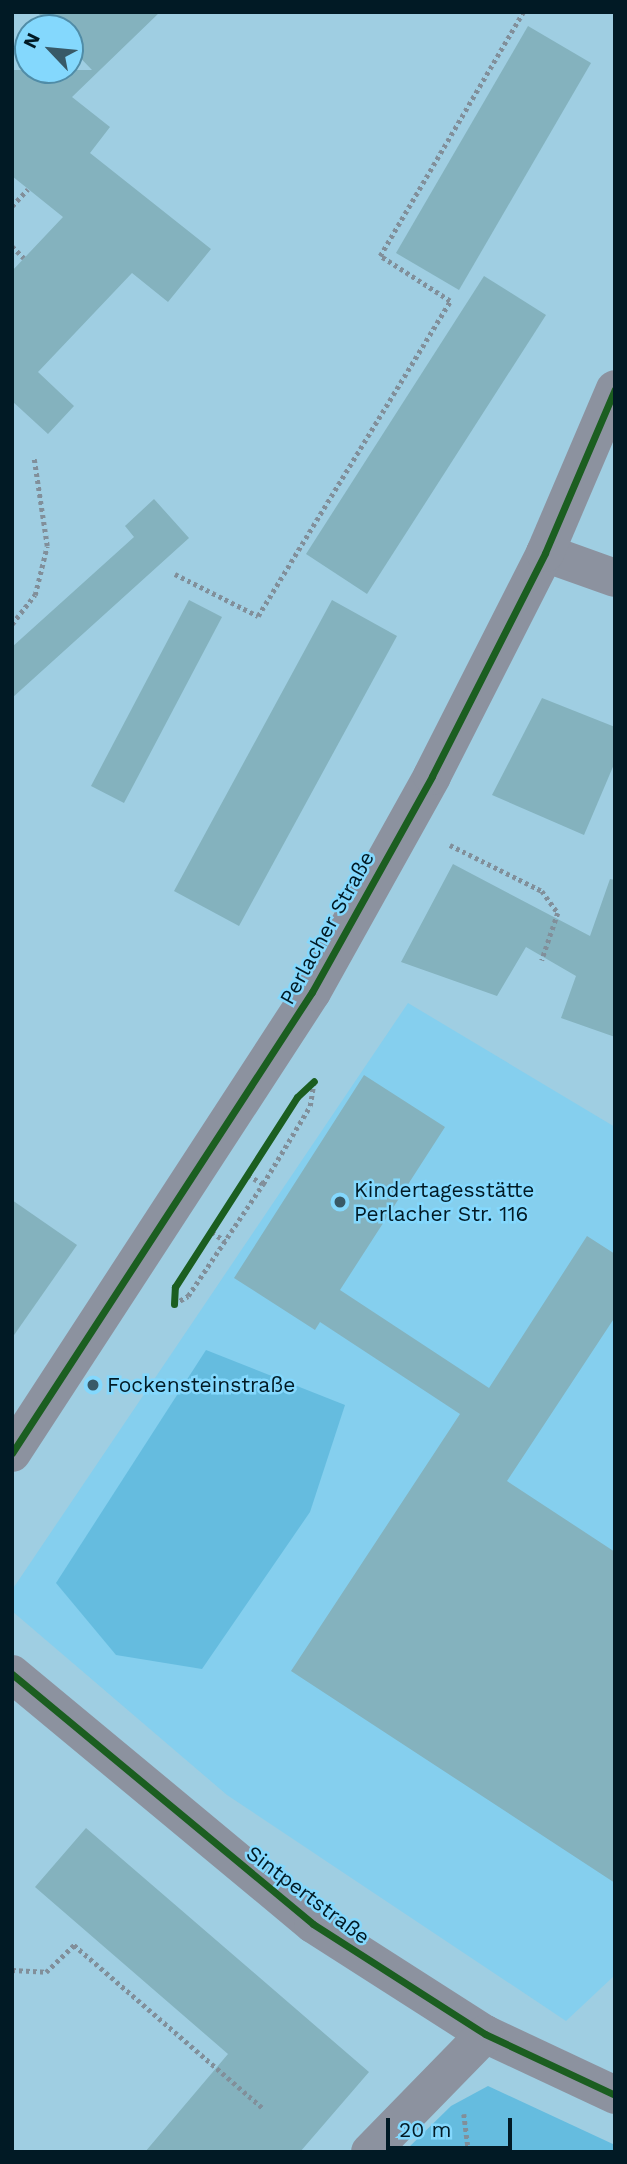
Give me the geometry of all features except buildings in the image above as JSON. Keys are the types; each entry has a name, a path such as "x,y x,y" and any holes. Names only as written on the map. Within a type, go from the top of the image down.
{"street":[{"name":"Perlacher Straße","path":"12,1453 312,992 432,776 545,553 615,389"},
{"path":"545,553 615,578"},
{"name":"Sintpertstraße","path":"12,1674 313,1924 485,2034 615,2095"},
{"path":"370,2152 485,2034"}],"path":[{"path":"175,574 258,616 450,301 380,256 523,12"},
{"path":"12,206 28,189"},
{"path":"12,246 24,258"},
{"path":"12,624 35,596 47,546 34,459"},
{"path":"450,845 542,891 558,913 541,960"},
{"path":"297,1097 314,1081"},
{"path":"174,1304 188,1296 262,1184 310,1106 314,1081"},
{"path":"241,1186 255,1164"},
{"path":"248,1175 262,1184"},
{"path":"205,1243 219,1221"},
{"path":"212,1232 225,1241"},
{"path":"174,1304 176,1287"},
{"path":"12,1970 46,1972 74,1945 263,2108"}],"shaded area":[{"path":"408,1003 615,1127 615,1975 566,2021 227,1795 12,1611 12,1590"},
{"path":"206,1350 345,1405 310,1512 202,1669 116,1655 56,1583"},
{"path":"488,2086 615,2145 615,2152 404,2152 451,2106"}],"cycle path":[{"path":"12,1453 312,992 432,776 545,553 615,389"},
{"path":"174,1304 175,1287 297,1097 314,1081"},
{"path":"12,1674 313,1924 485,2034 615,2095"}],"place":[{"name":"Kindertagesstätte Perlacher Str. 116","path":"340,1202"},
{"name":"Fockensteinstraße","path":"93,1385"}]}
